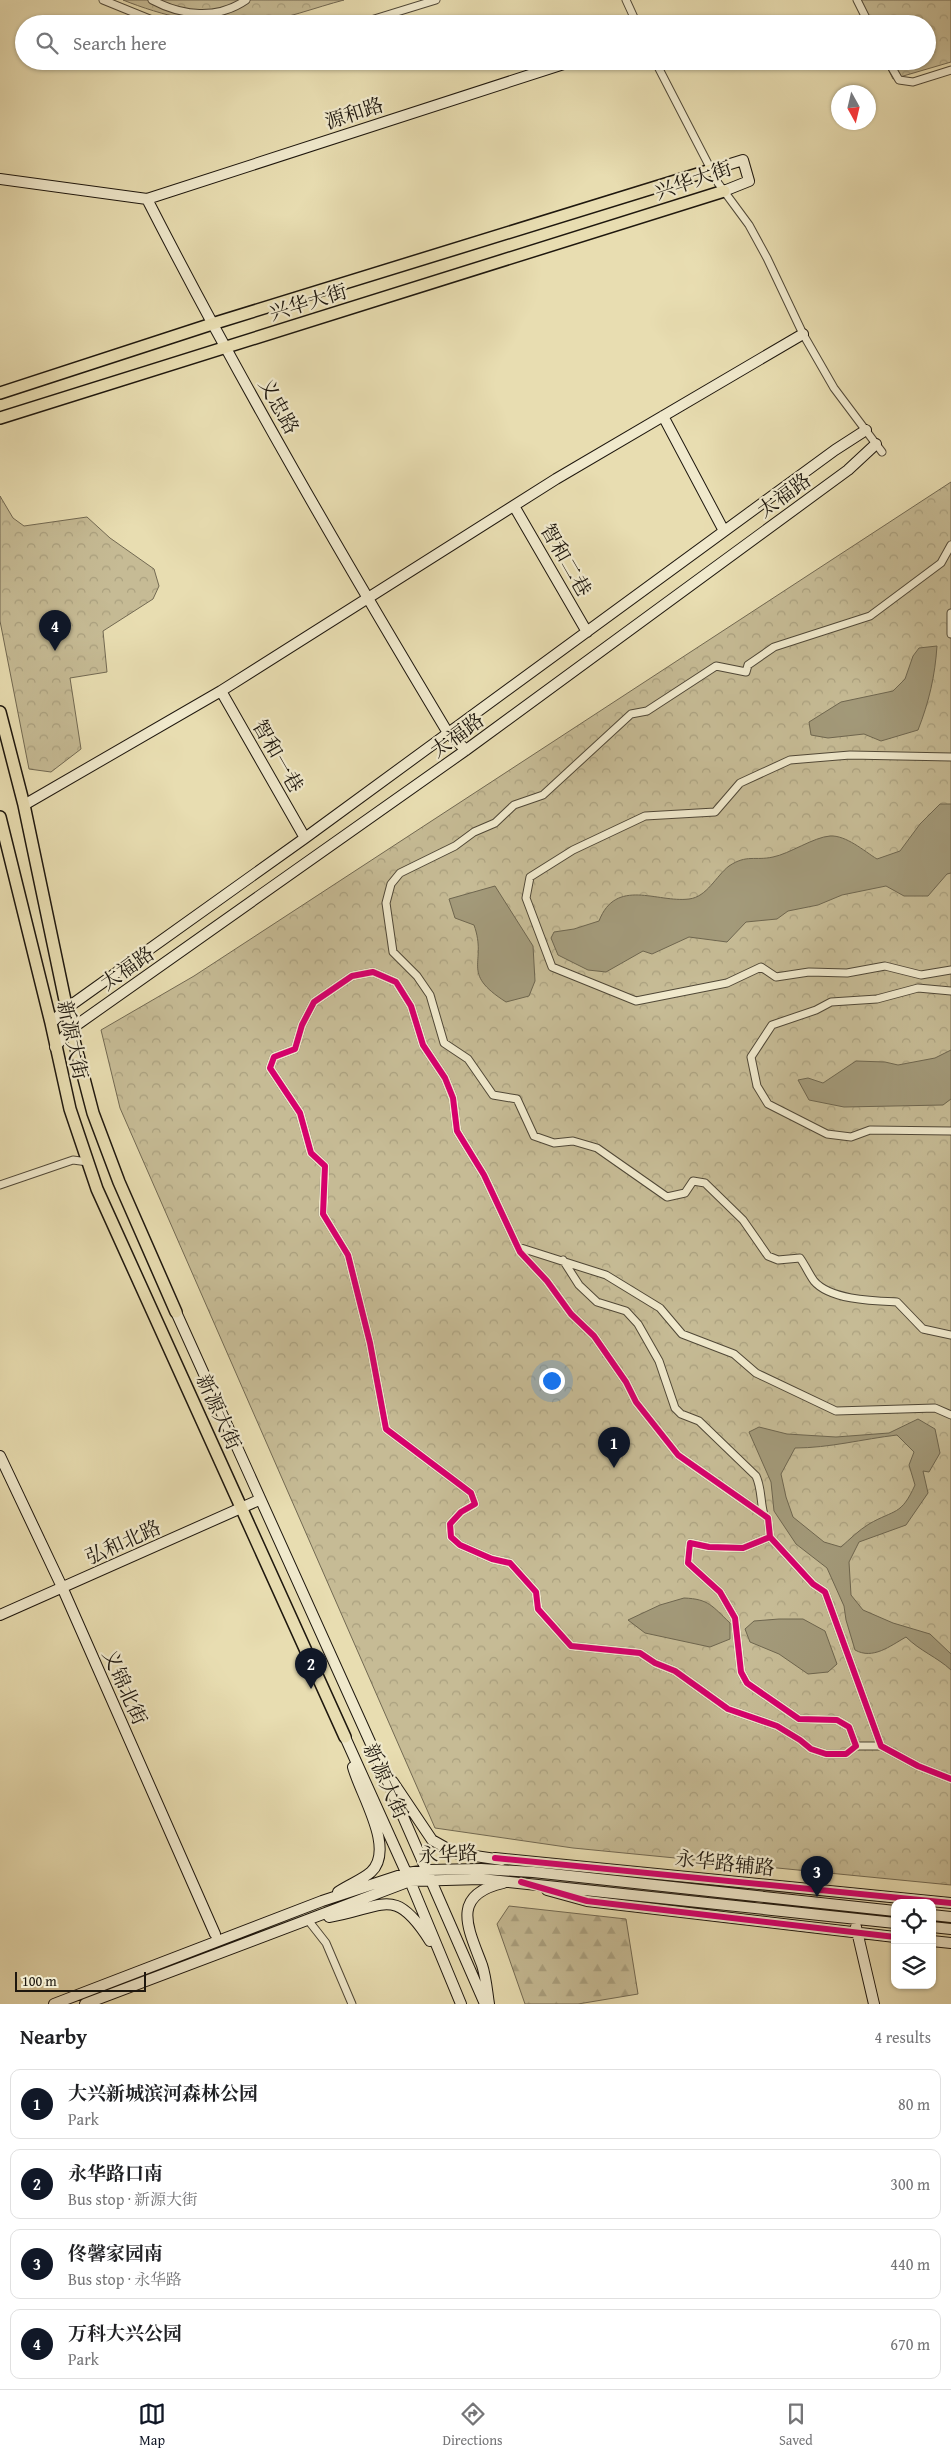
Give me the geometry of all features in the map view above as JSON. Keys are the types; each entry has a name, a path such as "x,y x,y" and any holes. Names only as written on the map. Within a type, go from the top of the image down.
{"main road":[{"name":"源和路","path":"147,199 545,70"},
{"name":"兴华大街","path":"0,393 212,324 743,160 749,181 724,191 1,418"},
{"path":"0,180 147,199"},
{"name":"义忠路","path":"147,199 212,324 368,599 448,734 466,750"},
{"path":"24,806 221,691 514,506 803,334"},
{"path":"0,387 25,385"},
{"path":"663,416 724,531"},
{"name":"太福路","path":"51,1022 67,1008 305,838 724,531 866,430"},
{"name":"太福路","path":"55,1047 71,1029 466,750 879,448"},
{"name":"智和二巷","path":"514,506 587,632"},
{"name":"智和一巷","path":"221,691 305,838"},
{"path":"0,712 24,806 71,1029 93,1113 119,1182 176,1312"},
{"name":"新源大街","path":"1,823 51,1022 70,1109 97,1189 409,1877 461,2004"},
{"name":"新源大街","path":"176,1312 429,1874 484,2004"},
{"name":"义锦北街","path":"0,1456 62,1588 216,1934"},
{"name":"弘和北路","path":"0,1615 259,1500"},
{"path":"322,1901 370,1872 380,1855 379,1839 356,1776 345,1737"},
{"path":"380,1764 432,1840 455,1853 495,1858 533,1872"},
{"name":"永华路辅路","path":"495,1858 951,1903"},
{"name":"永华路","path":"54,2004 322,1901 409,1877 429,1874 481,1869 533,1872 891,1911"},
{"name":"永华路","path":"429,1874 521,1882 891,1923"},
{"name":"永华路","path":"85,2004 308,1920 409,1877"},
{"path":"489,2004 483,1968 467,1929 466,1912 478,1894 490,1886 521,1882 587,1901 891,1936"},
{"path":"849,1892 874,2004"},
{"path":"308,1920 349,1914 382,1904 398,1905 416,1920 444,1963"},
{"path":"936,1915 951,1917"},
{"path":"936,1927 951,1929"},
{"path":"936,1941 951,1943"}],"street":[{"path":"103,0 140,15"},
{"path":"152,0 169,9 211,15 234,8 246,0"},
{"path":"387,15 436,0"},
{"path":"626,0 633,15"},
{"path":"857,0 864,15"},
{"path":"660,70 711,170 749,225 803,334 834,388 879,448"},
{"path":"893,70 899,80 913,82 951,70"},
{"path":"951,545 941,563 870,616 774,646 748,665 746,672 716,666 647,712 631,714 543,795 514,805 494,823 400,873 391,884 386,903 393,952 417,976 430,994 444,1043 468,1059 494,1095 517,1099 534,1136 554,1143 574,1141 597,1148 667,1197 685,1193 693,1180 705,1184 742,1220 768,1256 778,1260 800,1258 815,1282 827,1291 864,1300 897,1302 922,1329 951,1335"},
{"path":"951,612 951,634"},
{"path":"951,756 850,755 790,760 740,783 715,812 645,816 573,850 530,877 526,898 552,967 636,1001 727,983 761,967 776,977 809,972 847,973 885,966 921,975 951,970"},
{"path":"881,1746 825,1592 814,1584 770,1537 768,1518 678,1456 636,1402 626,1382 594,1336 570,1314 547,1281 520,1252 484,1174 457,1131 453,1098 445,1078 423,1044 411,1006 396,982 373,972 352,976 314,1002 302,1025 295,1049 274,1057 270,1068 300,1114 312,1153 325,1166 323,1214 348,1255 370,1343 386,1429 470,1493 475,1504 461,1512 450,1524 450,1537 492,1559 510,1563 536,1592 538,1609 571,1646 640,1653 655,1664 675,1671 728,1709 776,1726 800,1740 811,1750 826,1754 846,1754 856,1746 881,1746 918,1766 951,1779"},
{"path":"951,991 918,988 877,999 831,1002 816,1010 772,1025 751,1057 757,1086 768,1104 826,1134 851,1137 870,1130 898,1132 916,1130 951,1131"},
{"path":"0,1185 73,1160 88,1162"},
{"path":"518,1247 606,1275 660,1308 682,1334 734,1354 756,1373 836,1411 934,1408 951,1415"},
{"path":"563,1260 579,1285 596,1302 626,1311 638,1324 659,1361 675,1408 681,1414 699,1421 756,1476 760,1485 760,1503 764,1515"},
{"path":"770,1537 742,1548 709,1547 690,1543 688,1563 720,1592 735,1618 741,1672 747,1682 799,1719 836,1720 850,1727 856,1746"},
{"path":"308,1920 326,1942 352,2004"}],"green space":[{"path":"123,0 344,0 293,15 167,15"},
{"path":"855,0 951,0 951,62 936,66 936,15 862,15"},
{"path":"888,70 924,70 893,79"},
{"path":"951,482 951,1885 573,1848 435,1828 120,1108 101,1030 194,976"},
{"path":"0,496 13,518 24,526 87,517 110,538 154,569 159,586 153,599 103,631 107,672 70,678 81,749 51,772 29,769 0,621"},
{"path":"509,1906 626,1919 638,1994 578,2004 525,2004 497,1924"}],"shaded area":[{"path":"937,646 931,689 918,730 881,741 864,734 828,738 811,735 809,722 841,702 893,691 905,679 913,656 919,648"},
{"path":"940,804 951,804 951,873 947,874 928,896 904,896 886,886 842,895 818,905 788,911 777,919 746,922 727,942 689,937 652,954 643,951 606,972 588,970 558,955 551,938 554,932 574,929 599,921 606,908 616,900 638,895 689,899 706,890 724,870 735,862 779,855 824,837 836,836 842,838 855,844 877,859 900,851 920,824"},
{"path":"495,886 533,946 535,981 529,996 506,1002 483,983 479,975 477,938 474,925 455,918 449,899"},
{"path":"951,1050 951,1099 943,1105 844,1107 809,1100 798,1080 808,1078 823,1083 856,1061 885,1062 898,1065 935,1058"},
{"path":"918,1419 935,1429 940,1453 929,1472 923,1471 928,1493 906,1525 859,1542 849,1562 851,1595 863,1610 893,1623 930,1634 951,1654 951,1670 906,1637 888,1648 875,1653 862,1653 855,1650 844,1606 827,1568 796,1544 774,1511 771,1482 749,1432 759,1427 787,1434 836,1437 889,1433","holes":["897,1435 914,1452 909,1465 915,1485 906,1502 896,1510 865,1526 841,1547 824,1542 793,1517 781,1474 795,1448 833,1445"]},
{"path":"684,1598 710,1604 730,1623 730,1639 710,1647 645,1633 628,1620 660,1605"},
{"path":"803,1619 825,1631 837,1664 828,1672 808,1674 779,1654 750,1642 745,1629 754,1621"}],"cycle path":[{"path":"770,1537 743,1548 709,1547 690,1543 688,1563 720,1592 735,1618 741,1672 747,1683 799,1719 837,1720 849,1727 856,1746 846,1754 826,1754 811,1749 777,1726 728,1709 675,1671 655,1663 640,1653 571,1646 538,1609 536,1592 510,1563 492,1559 460,1545 451,1537 450,1524 461,1512 475,1504 471,1493 386,1429 370,1343 348,1255 323,1214 325,1166 311,1153 300,1113 270,1068 274,1057 295,1049 302,1025 314,1002 352,976 373,972 396,982 411,1006 423,1045 445,1078 453,1098 457,1131 484,1175 520,1252 547,1281 571,1314 594,1336 626,1382 636,1402 678,1455 768,1518 770,1537 813,1584 825,1592 881,1746 918,1766 951,1779"},
{"path":"495,1858 951,1903"},
{"path":"521,1882 587,1901 891,1937"}],"place":[{"name":"万科大兴公园","path":"55,651"},
{"name":"大兴新城滨河森林公园","path":"614,1468"},
{"name":"永华路口南","path":"311,1689"},
{"name":"佟馨家园南","path":"817,1897"}]}
